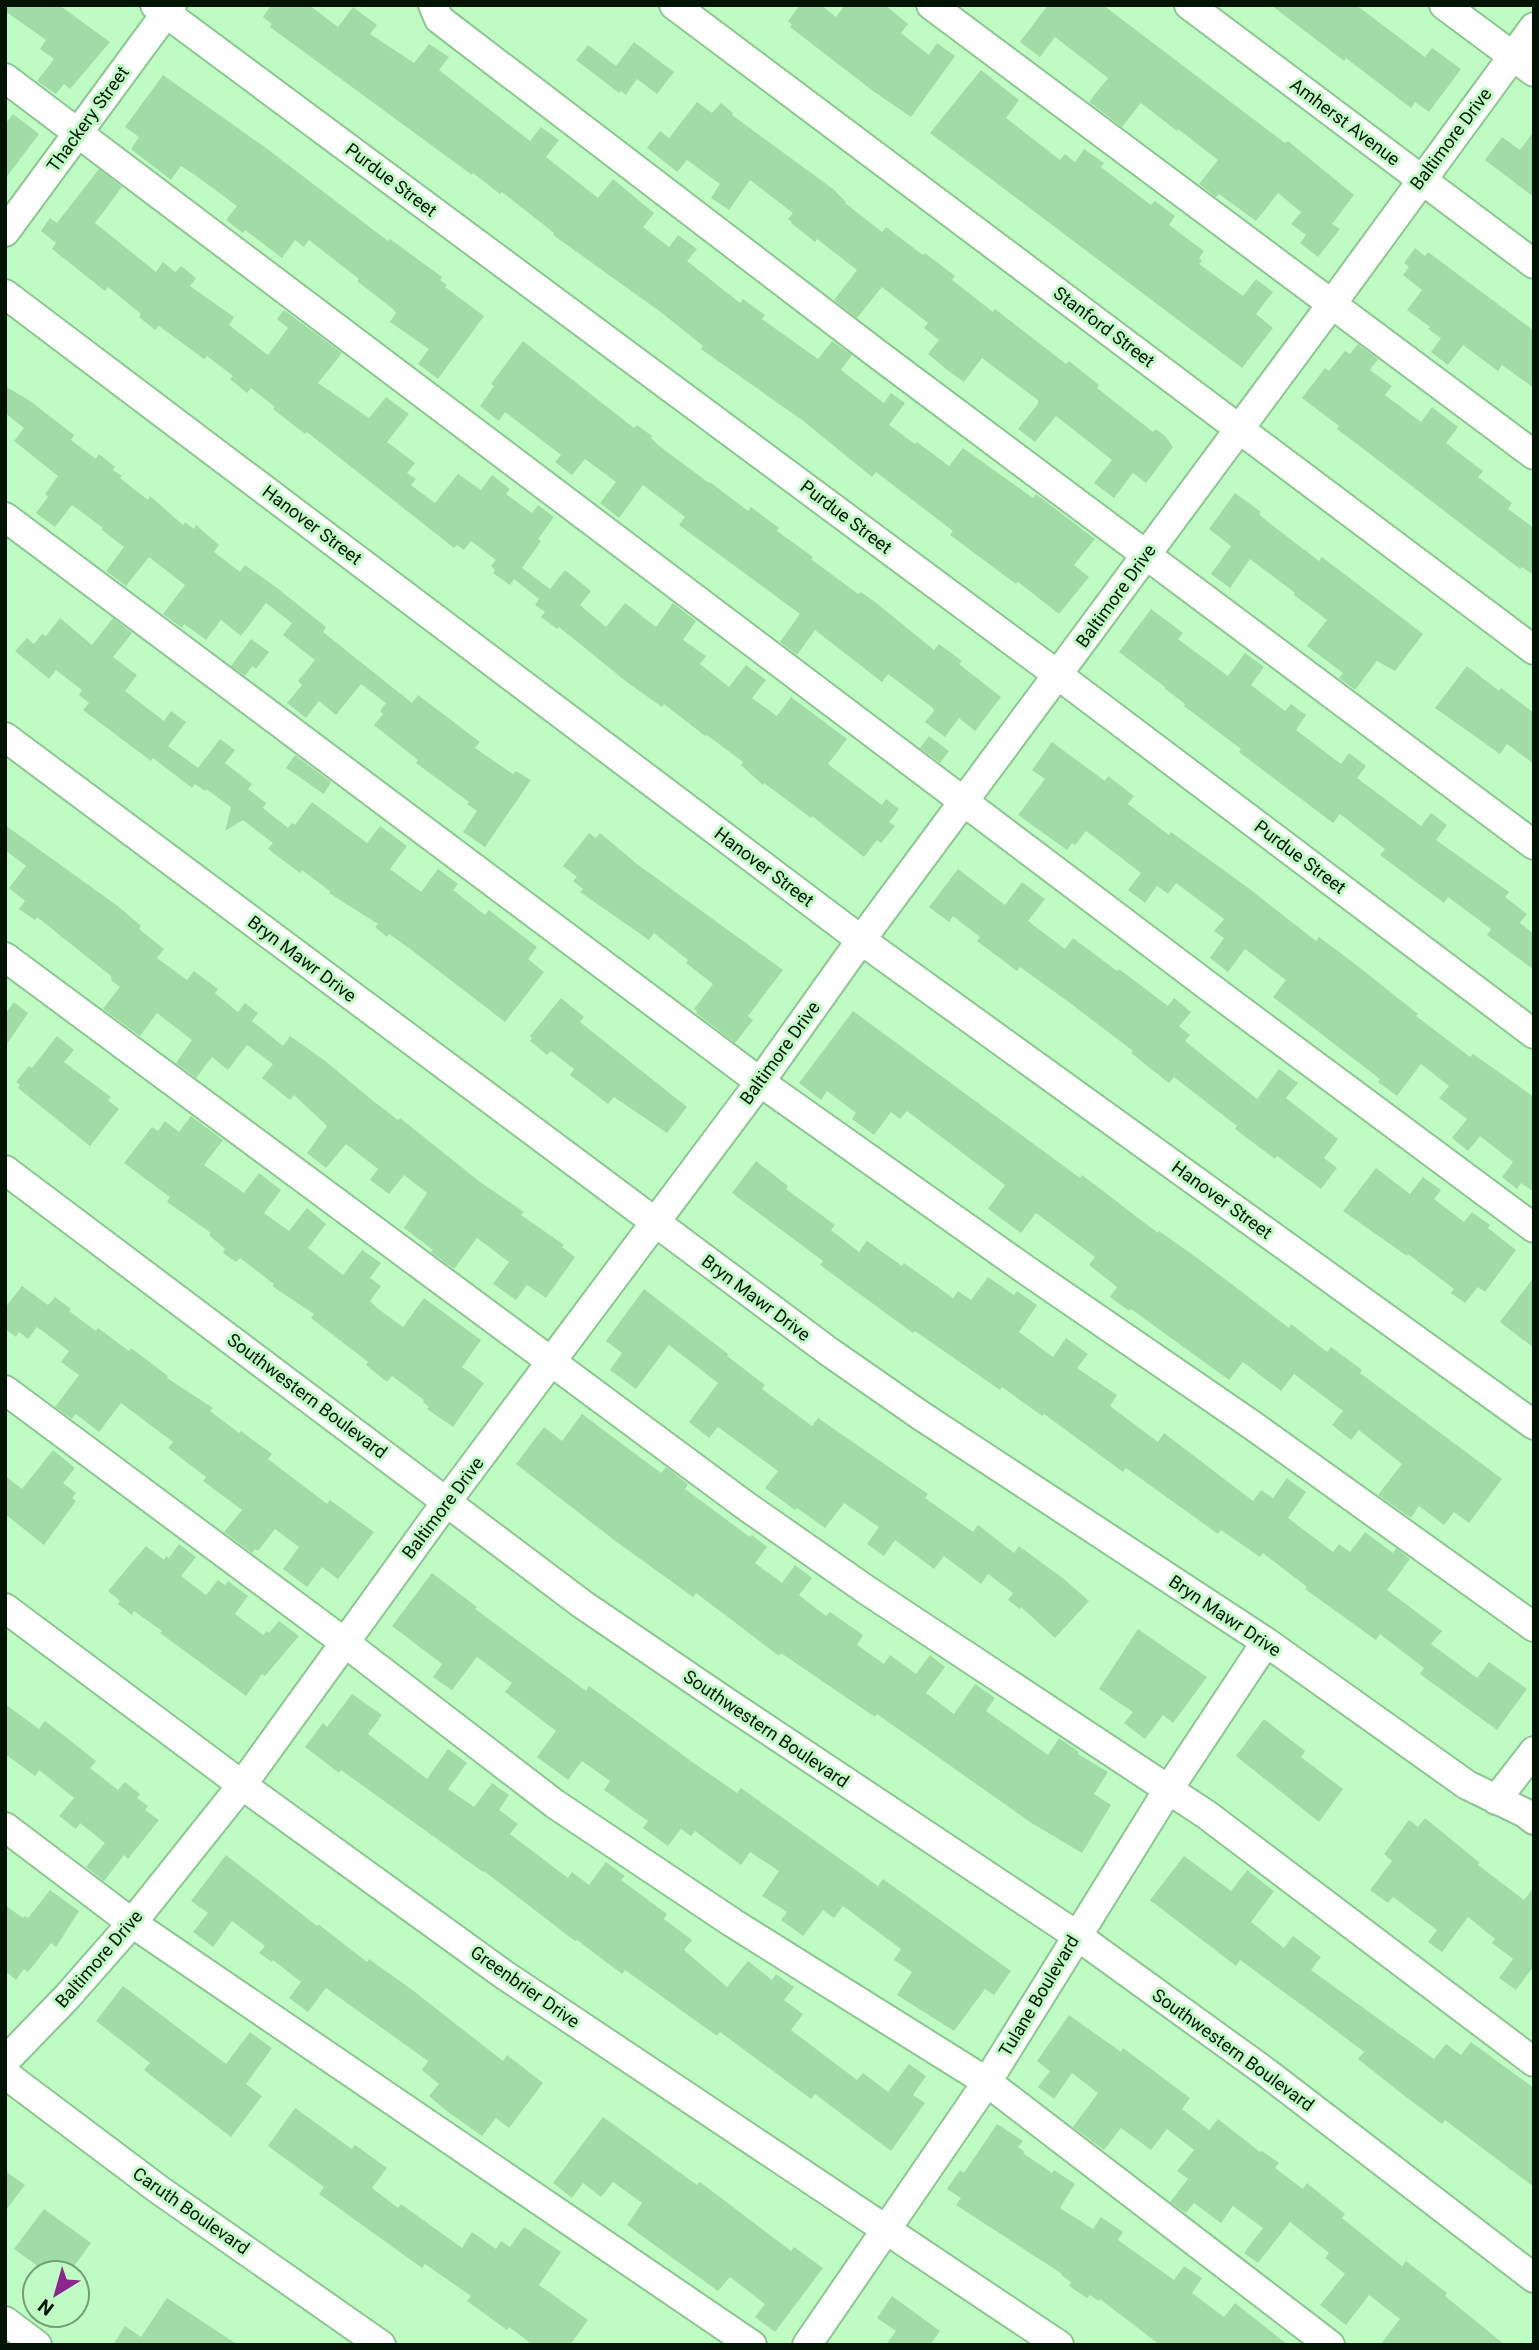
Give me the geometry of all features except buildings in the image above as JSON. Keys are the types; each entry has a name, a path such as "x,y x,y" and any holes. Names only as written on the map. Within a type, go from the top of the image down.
{"street":[{"path":"433,5 439,19 876,353 1534,845"},
{"name":"Stanford Street","path":"674,5 1534,650"},
{"path":"932,5 1534,455"},
{"name":"Amherst Avenue","path":"1189,5 1534,264"},
{"path":"1444,5 1523,64"},
{"name":"Thackery Street","path":"5,232 79,132 164,8"},
{"name":"Purdue Street","path":"164,8 1534,1034"},
{"name":"Baltimore Drive","path":"5,2061 67,1997 132,1923 242,1785 447,1501 760,1082 861,940 1331,305 1421,179 1523,64 1534,27"},
{"path":"5,78 1228,1001 1534,1228"},
{"name":"Hanover Street","path":"5,294 861,940 1534,1425"},
{"path":"5,517 760,1082 1252,1425 1534,1627"},
{"name":"Bryn Mawr Drive","path":"5,737 768,1308 908,1407 1266,1643 1467,1785 1534,1820"},
{"path":"5,957 746,1506 865,1589 1207,1815 1534,2062"},
{"name":"Southwestern Boulevard","path":"5,1170 593,1611 1076,1935 1266,2073 1534,2278"},
{"path":"5,1390 555,1804 830,1985 987,2082 1330,2345"},
{"name":"Greenbrier Drive","path":"5,1608 242,1785 538,1998 1059,2345"},
{"name":"Tulane Boulevard","path":"807,2345 987,2082 1168,1790 1266,1643"},
{"path":"1496,1800 1534,1751"},
{"path":"5,1827 132,1923 752,2345"},
{"name":"Caruth Boulevard","path":"5,2074 158,2189 381,2345"},
{"path":"5,2321 37,2345"}]}
